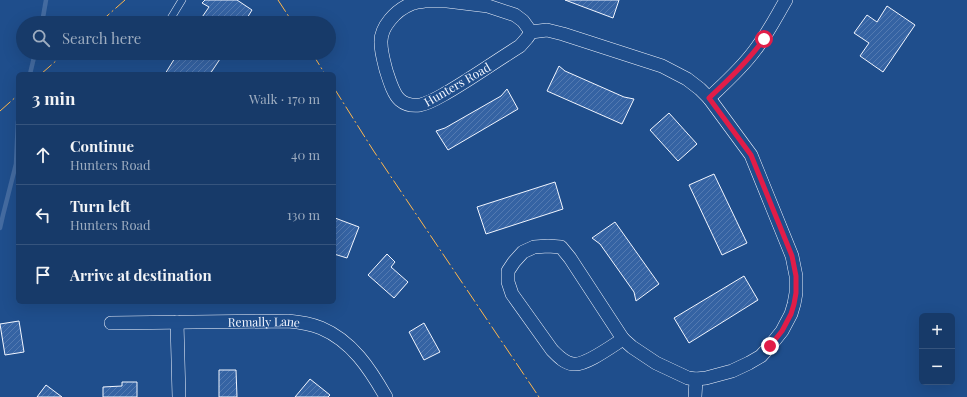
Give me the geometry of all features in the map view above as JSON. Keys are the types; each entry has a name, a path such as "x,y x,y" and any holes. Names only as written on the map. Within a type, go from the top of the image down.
{"street":[{"path":"709,98 754,52 764,39 786,0"},
{"name":"Hunters Road","path":"426,1 447,1 488,6 515,15 523,21 531,32 520,46 460,85 428,103 419,105 405,104 399,99 390,83 380,43 382,34 387,24 395,15 412,3 426,1"},
{"path":"531,32 547,30 563,34 662,66 687,79 700,89 709,98 751,155 792,256 796,276 794,304 791,314 782,331 761,356 749,363 732,371 696,379 688,378 656,363 623,339 570,258 561,247 534,247 523,252 508,271 508,282 512,294 552,350 565,361 574,364 581,363 591,359 623,339"},
{"name":"Remally Lane","path":"111,323 288,321 302,323 320,328 338,337 356,353 367,366 386,397"},
{"path":"177,322 179,397"},
{"path":"696,379 696,397"}],"lane":[{"path":"172,16 182,0"}],"building":[{"path":"205,0 237,0 252,10 248,16 203,16 209,7 202,3"},
{"path":"565,0 619,0 613,18"},
{"path":"887,6 915,25 883,72 860,56 869,43 854,33 867,15 877,22"},
{"path":"174,60 219,60 211,72 166,72"},
{"path":"559,66 565,71 624,97 634,99 622,124 547,91"},
{"path":"507,89 518,109 448,150 436,131 445,128 501,96"},
{"path":"669,113 697,144 678,161 650,130"},
{"path":"714,174 747,243 722,255 689,185"},
{"path":"555,182 563,209 486,234 477,207"},
{"path":"336,218 359,227 347,258 336,255"},
{"path":"615,222 659,284 636,301 634,292 600,244 592,238"},
{"path":"387,254 395,262 391,267 408,282 394,298 368,275"},
{"path":"744,276 758,300 689,343 674,318"},
{"path":"19,321 24,352 5,355 0,324"},
{"path":"424,323 440,352 424,360 409,332"},
{"path":"219,370 236,370 237,397 219,397"},
{"path":"310,379 330,395 328,397 295,397"},
{"path":"122,382 137,382 137,397 103,397 103,387 122,386"},
{"path":"46,385 62,397 37,397"}],"waterway":[{"path":"43,16 46,0"},
{"path":"30,72 33,60"},
{"path":"0,228 16,164"}],"power":[{"path":"107,16 125,0"},
{"path":"278,0 288,16"},
{"path":"43,72 57,60"},
{"path":"316,60 324,72"},
{"path":"336,91 373,150 539,397"},
{"path":"0,111 16,97"}],"route":[{"path":"764,39 737,71 709,98 751,155 792,256 796,276 796,293 794,304 791,314 782,331 770,346"}]}
